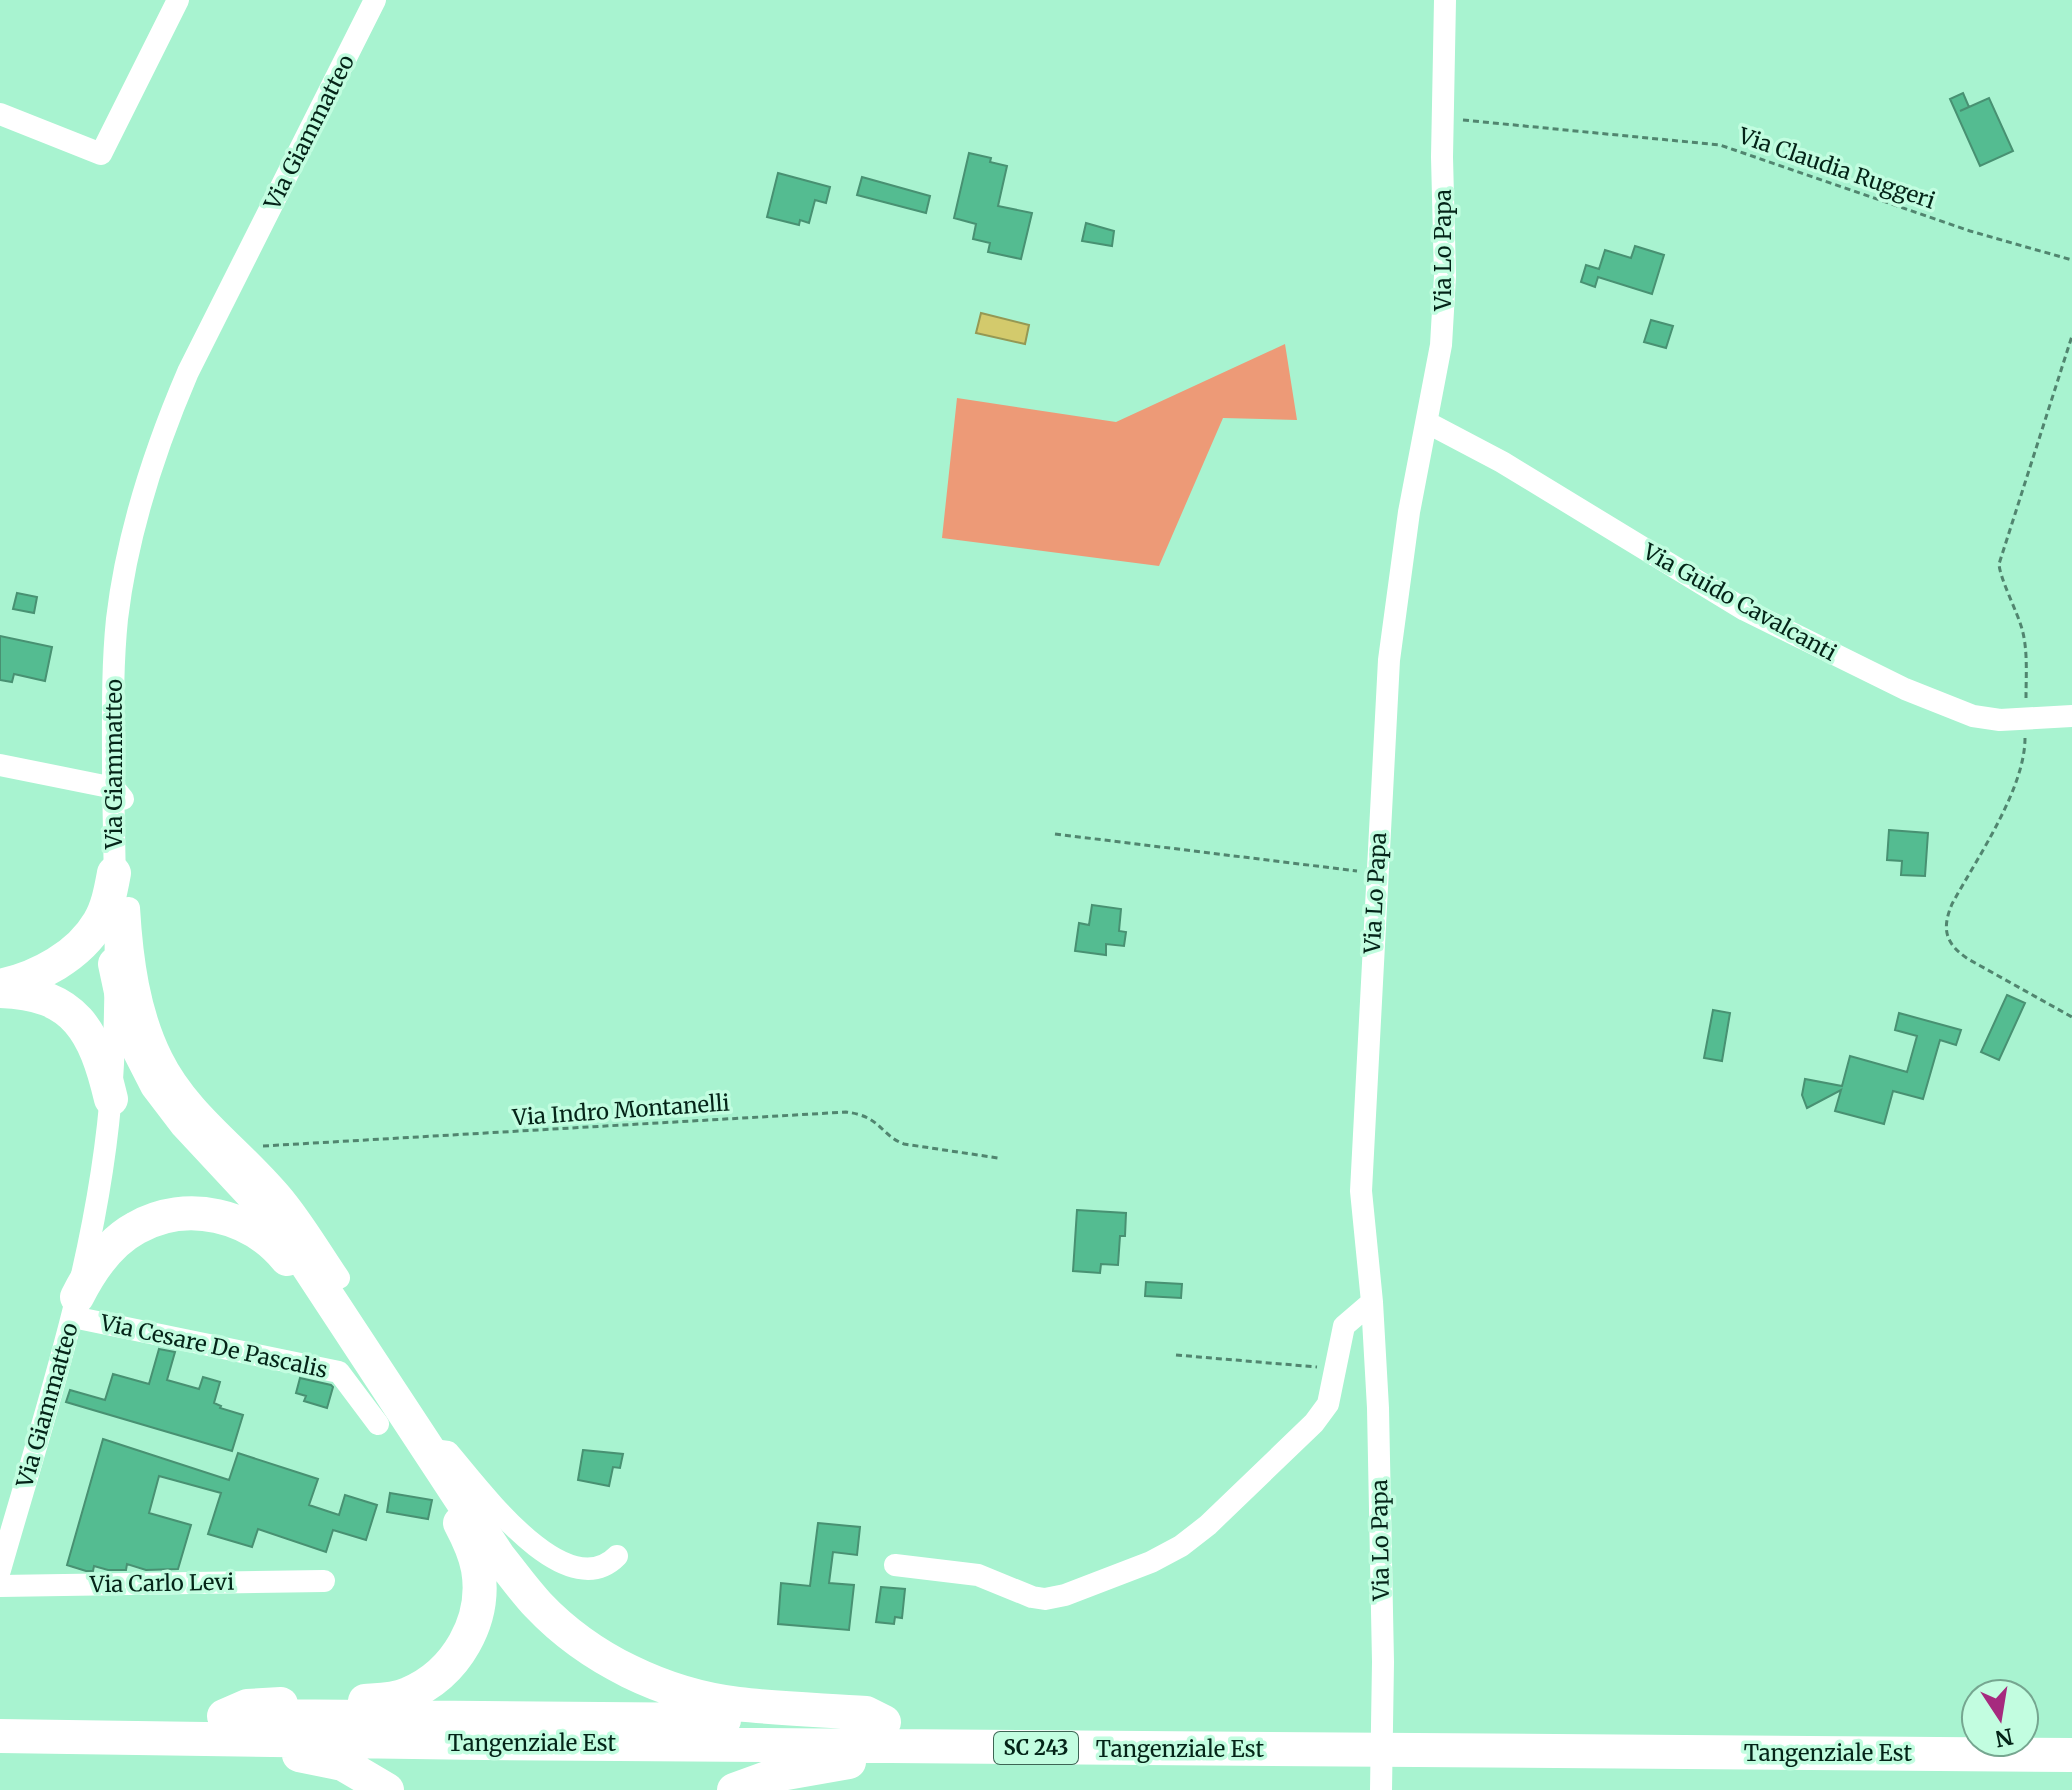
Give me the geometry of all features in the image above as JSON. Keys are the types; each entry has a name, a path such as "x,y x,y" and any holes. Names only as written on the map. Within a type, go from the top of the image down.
{"highway":[{"path":"0,988 33,976 62,960 90,936 101,920 114,873"},
{"path":"115,964 127,1020 157,1085 186,1123 288,1236 438,1451 499,1557 537,1604 581,1643 603,1657 624,1669 696,1696 738,1704 866,1713 884,1722"},
{"path":"0,988 54,1001 79,1020 99,1054 111,1099"},
{"path":"75,1307 88,1275 123,1237 149,1222 167,1216 201,1214 222,1216 257,1232 274,1244 296,1271 456,1515 473,1552 480,1593 471,1632 460,1652 435,1679 405,1695 386,1700 247,1706 224,1716"},
{"name":"Tangenziale Est","path":"0,1713 1960,1732"},
{"path":"2040,1732 2072,1732"},
{"name":"Tangenziale Est","path":"0,1736 2072,1755"},
{"path":"149,1738 168,1746 324,1758 361,1772 387,1790"},
{"path":"734,1790 775,1775 850,1762 1059,1758 1094,1748"}],"street":[{"path":"0,114 101,154 178,0"},
{"name":"Via Giammatteo","path":"0,1570 75,1307 101,1181 111,1099 115,964 114,665 124,572 149,472 188,372 375,0"},
{"name":"Via Lo Papa","path":"1381,1790 1383,1662 1378,1408 1361,1191 1389,660 1409,512 1441,345 1445,276 1445,0"},
{"name":"Via Guido Cavalcanti","path":"1428,423 1502,462 1745,610 1905,689 1973,716 2000,720 2072,716"},
{"path":"0,765 114,788 127,804 127,877 134,965 151,1033 163,1061 196,1106 286,1200 339,1278"},
{"path":"895,1565 978,1575 1032,1597 1045,1599 1065,1595 1151,1562 1181,1546 1208,1525 1314,1423 1328,1404 1344,1326 1372,1302"},
{"name":"Via Cesare De Pascalis","path":"75,1307 339,1372 378,1424"},
{"path":"438,1451 516,1529 546,1554 568,1567 590,1570 607,1566 617,1556"},
{"name":"Via Carlo Levi","path":"0,1586 324,1581"}],"path":[{"name":"Via Claudia Ruggeri","path":"1443,118 1720,145 1970,231 2072,260"},
{"path":"2072,336 1999,564 2023,633 2025,752 2015,786 1946,918 1947,934 1953,948 2072,1017"},
{"path":"1055,834 1376,874"},
{"name":"Via Indro Montanelli","path":"235,1147 846,1112 871,1119 885,1128 895,1141 904,1144 998,1158"},
{"path":"1176,1355 1319,1367 1337,1363"}],"shaded area":[{"path":"981,313 1029,325 1025,344 976,333"},
{"path":"1285,344 1297,420 1223,418 1159,566 942,538 957,398 1116,422"}],"building":[{"path":"1963,93 1969,107 1989,98 2013,151 1980,166 1950,99"},
{"path":"969,153 1007,166 998,206 1032,213 1021,259 988,252 990,243 973,239 976,224 954,218"},
{"path":"778,173 830,187 826,203 815,200 809,223 800,220 799,225 767,217"},
{"path":"862,177 930,196 926,213 857,195"},
{"path":"1086,223 1114,231 1112,246 1082,241"},
{"path":"1635,246 1664,255 1652,294 1598,277 1595,287 1581,282 1586,265 1599,269 1605,250 1631,258"},
{"path":"1651,320 1673,326 1666,348 1644,342"},
{"path":"17,593 37,597 34,613 13,609"},
{"path":"0,636 52,647 45,681 14,674 12,682 0,680"},
{"path":"1889,830 1928,833 1925,876 1901,875 1902,861 1887,860"},
{"path":"1092,905 1121,909 1119,931 1126,932 1124,946 1106,944 1106,955 1075,951 1079,923 1089,925"},
{"path":"2007,995 2025,1003 1999,1060 1981,1052"},
{"path":"1713,1010 1730,1013 1722,1061 1704,1058"},
{"path":"1899,1013 1961,1030 1956,1045 1940,1040 1923,1099 1893,1091 1884,1124 1835,1111 1841,1090 1807,1108 1802,1095 1805,1079 1842,1086 1850,1056 1907,1072 1917,1036 1895,1030"},
{"path":"1077,1210 1126,1213 1125,1236 1120,1236 1118,1265 1101,1264 1100,1273 1073,1271"},
{"path":"1146,1282 1182,1284 1181,1298 1145,1296"},
{"path":"159,1349 175,1352 167,1380 199,1389 203,1377 220,1382 214,1403 243,1415 232,1451 66,1402 70,1390 105,1400 113,1374 149,1384"},
{"path":"300,1378 333,1387 327,1408 304,1401 306,1396 296,1393"},
{"path":"103,1439 229,1480 238,1453 318,1479 309,1505 339,1515 345,1495 377,1505 366,1540 333,1530 326,1552 258,1529 252,1547 208,1534 221,1493 159,1476 149,1513 191,1525 178,1569 146,1570 127,1564 126,1570 94,1566 93,1571 86,1571 67,1565"},
{"path":"583,1450 623,1454 620,1468 613,1467 609,1486 578,1480"},
{"path":"390,1493 432,1500 428,1519 387,1512"},
{"path":"818,1523 860,1527 857,1555 833,1552 829,1583 854,1585 849,1630 778,1624 781,1583 810,1586"},
{"path":"881,1587 905,1589 902,1618 895,1617 894,1624 876,1622"}]}
